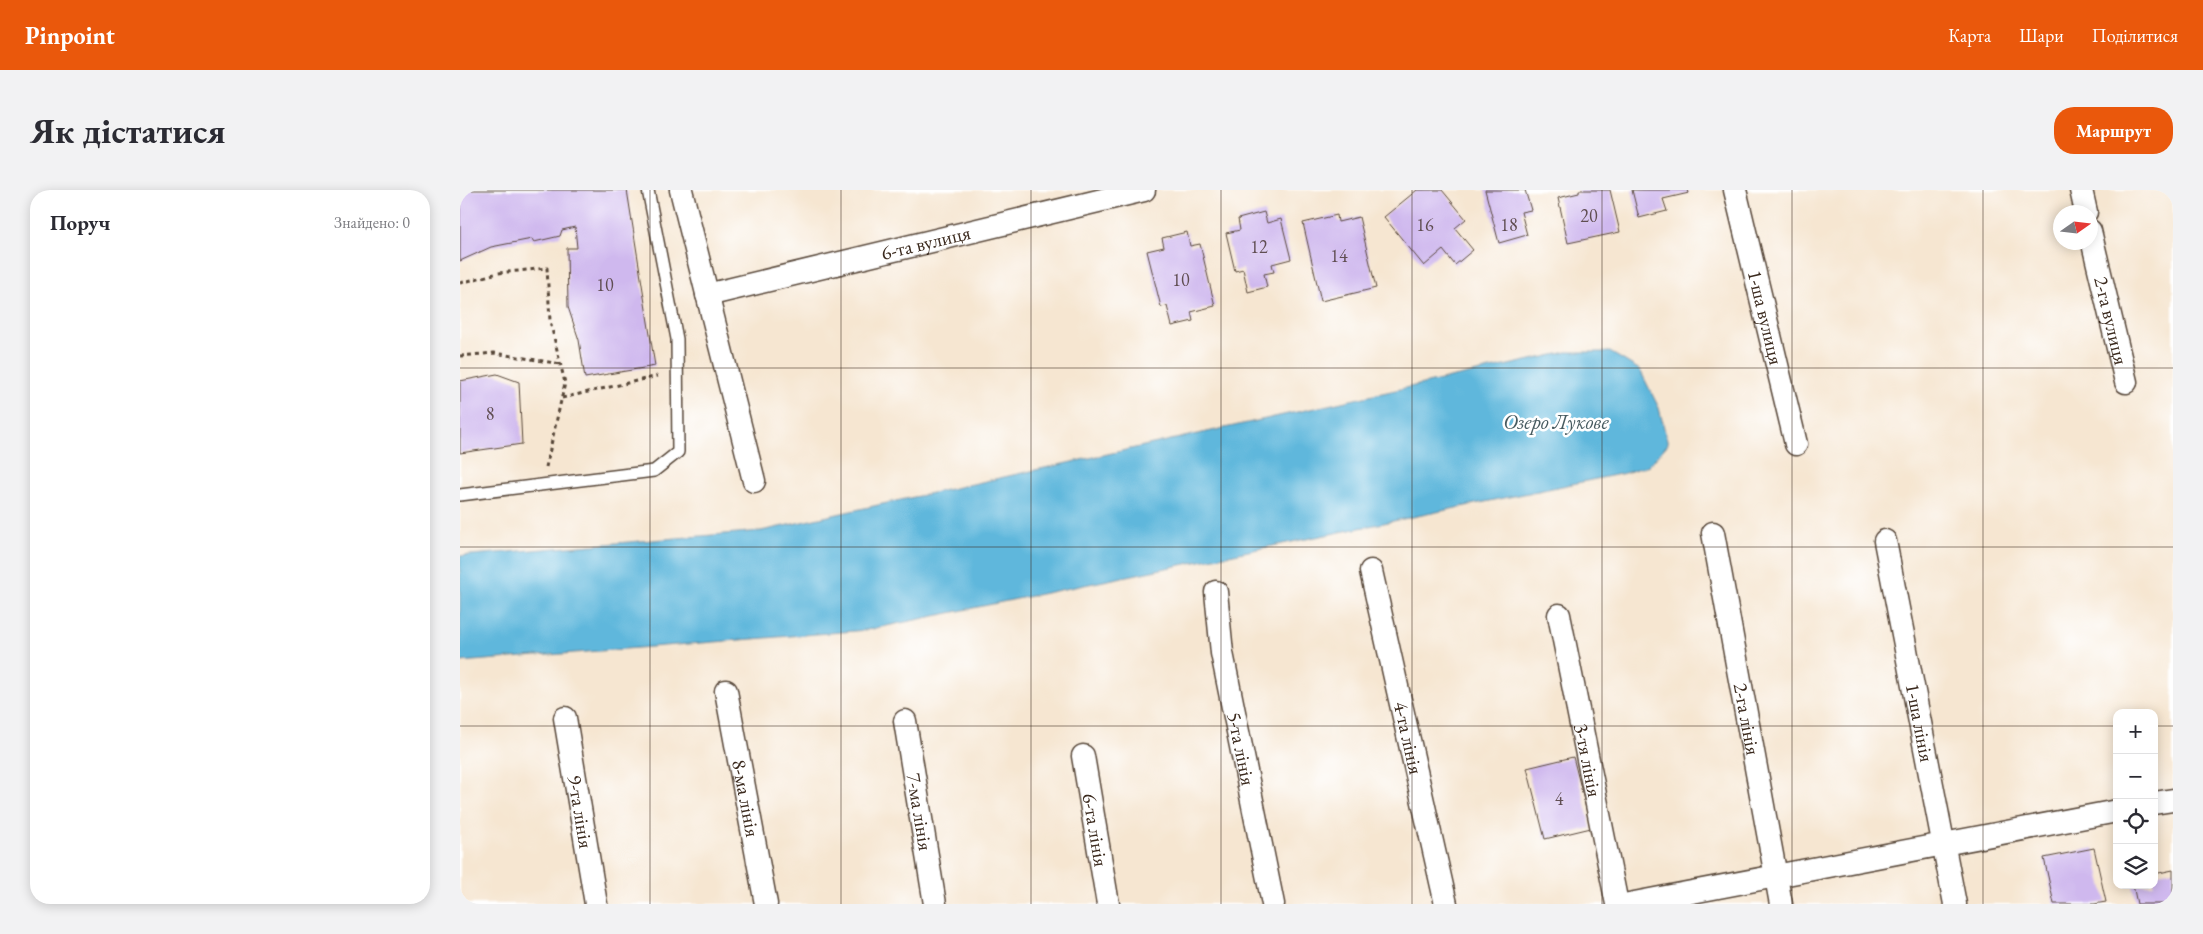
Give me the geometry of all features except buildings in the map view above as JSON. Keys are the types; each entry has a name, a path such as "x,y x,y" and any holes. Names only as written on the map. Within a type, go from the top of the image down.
{"street":[{"path":"681,190 754,480"},
{"name":"6-та вулиця","path":"707,295 1144,190"},
{"name":"1-ша вулиця","path":"1735,190 1796,444"},
{"path":"2081,190 2084,205"},
{"name":"2-га вулиця","path":"2095,250 2126,382"},
{"name":"2-га лінія","path":"1713,533 1781,904"},
{"name":"1-ша лінія","path":"1885,541 1955,904"},
{"name":"4-та лінія","path":"1371,571 1446,904"},
{"name":"5-та лінія","path":"1216,592 1222,653 1273,904"},
{"name":"3-тя лінія","path":"1559,615 1617,904"},
{"name":"8-ма лінія","path":"726,692 766,904"},
{"name":"9-та лінія","path":"565,718 596,904"},
{"name":"7-ма лінія","path":"905,721 935,904"},
{"name":"6-та лінія","path":"1083,756 1108,904"},
{"path":"2158,802 2173,800"},
{"path":"1629,904 2113,812"}],"lane":[{"path":"460,495 654,471 678,452 677,339 648,190"}],"path":[{"path":"460,283 498,273 547,268 550,321 565,383 542,485"},
{"path":"460,356 494,353 561,364"},
{"path":"562,398 664,374"}],"water":[{"name":"Озеро Лукове","path":"1567,352 1610,352 1640,370 1659,408 1668,444 1649,465 1625,473 867,630 460,662 460,556 761,531"}]}
